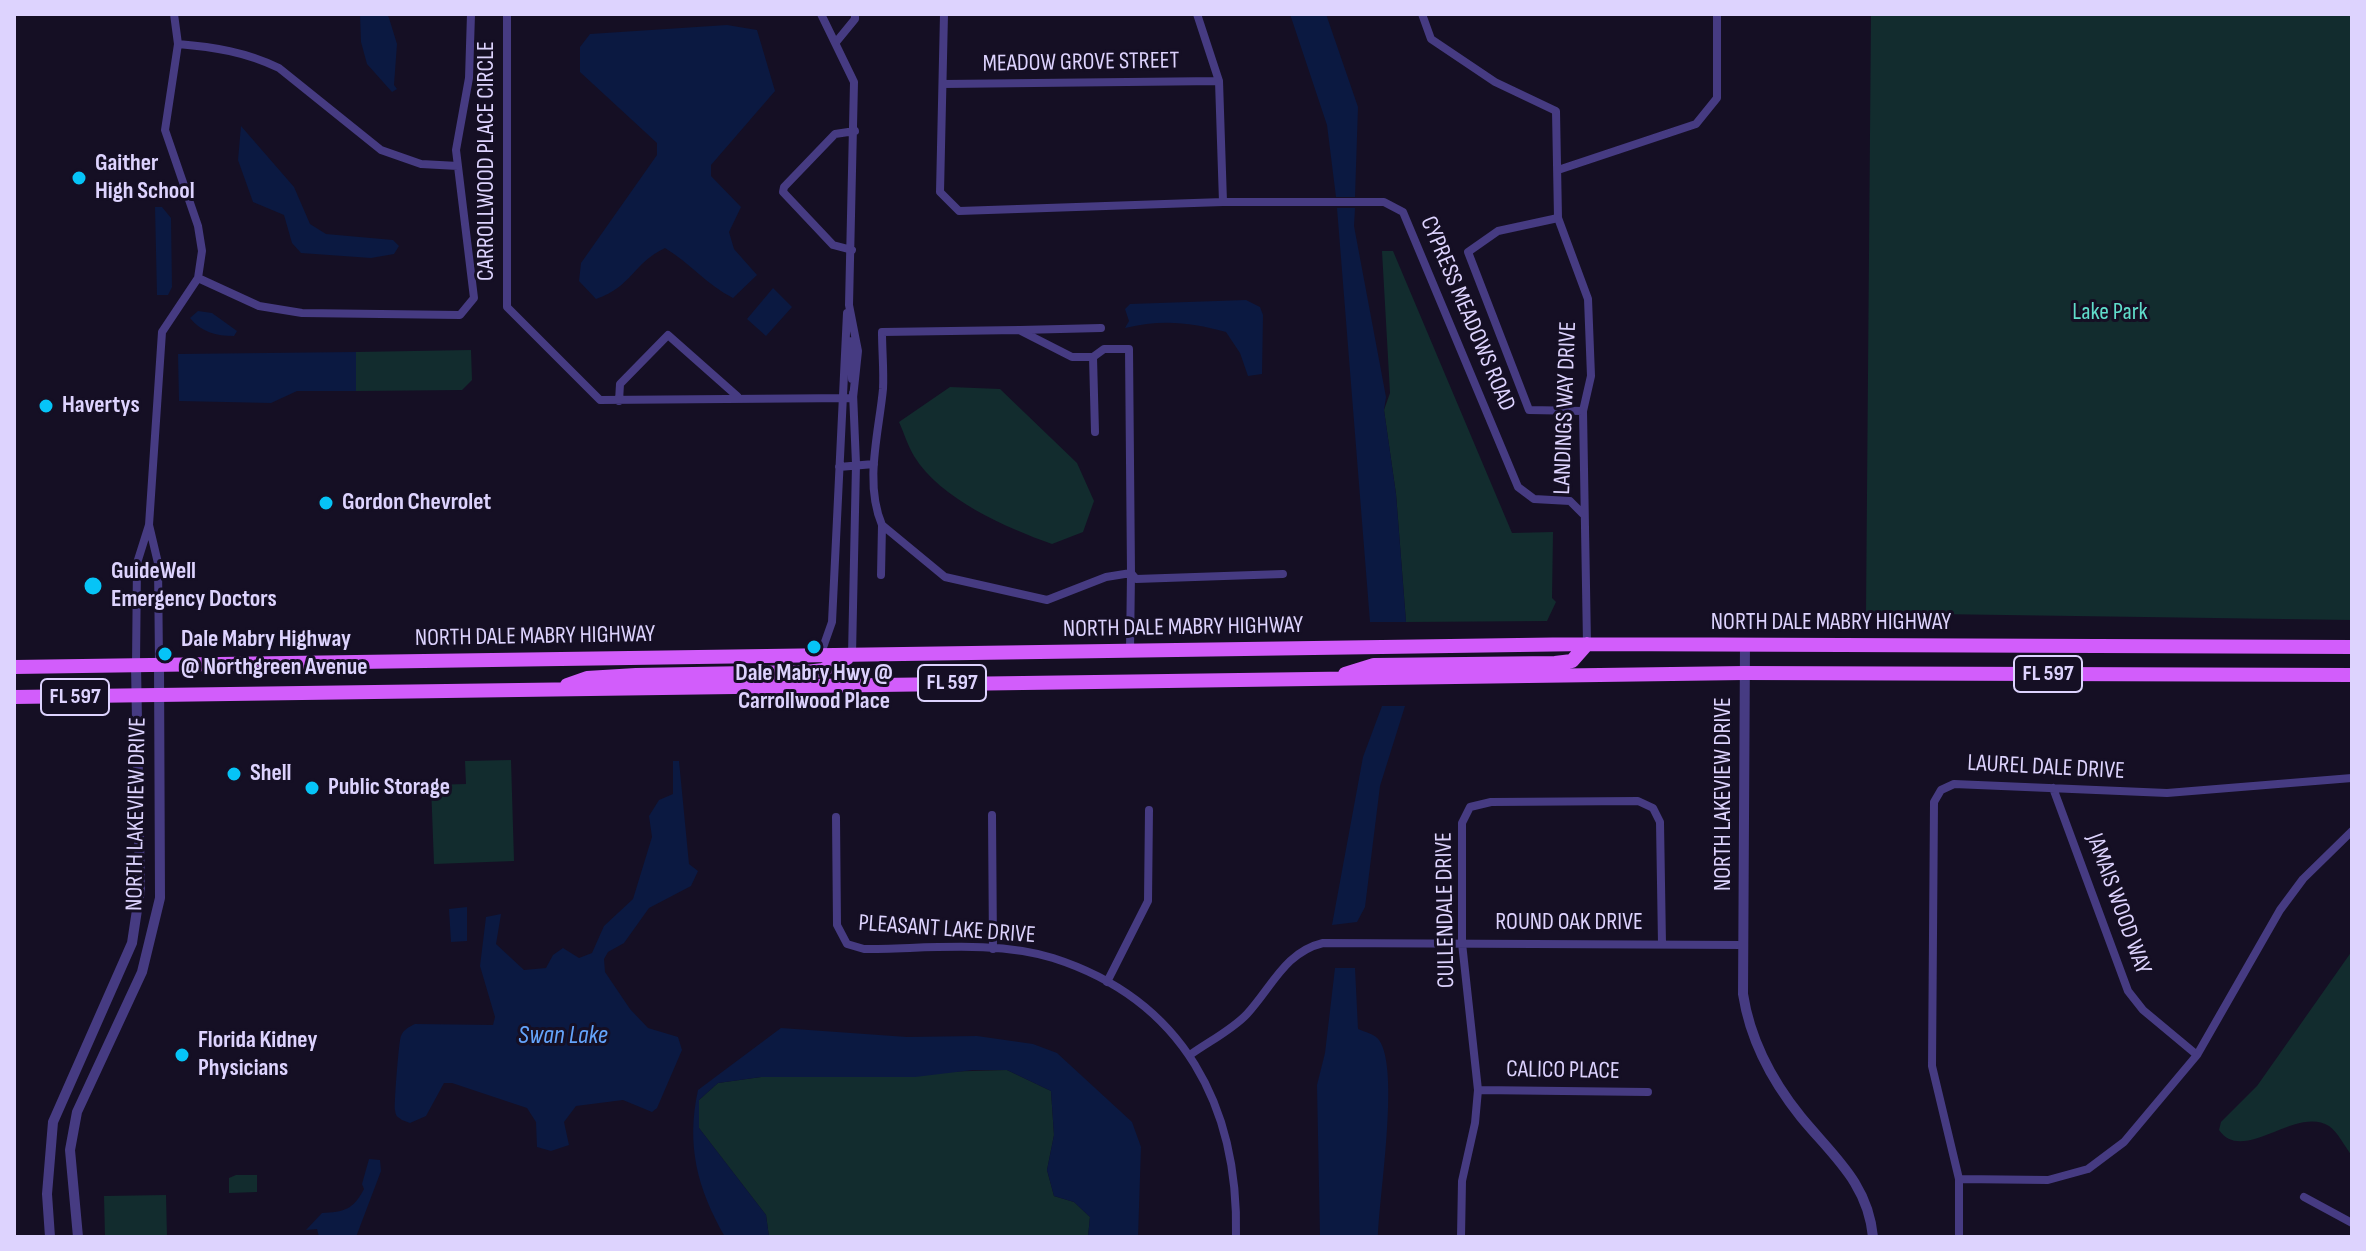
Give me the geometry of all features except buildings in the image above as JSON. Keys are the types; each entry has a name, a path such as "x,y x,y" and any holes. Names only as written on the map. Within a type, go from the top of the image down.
{"main road":[{"name":"NORTH DALE MABRY HIGHWAY","path":"14,667 1587,644 2352,647"},
{"path":"1331,679 1374,665 1572,661 1587,644"},
{"path":"552,690 587,678 806,672 823,670 852,656"},
{"name":"NORTH DALE MABRY HIGHWAY","path":"14,697 1744,673 2352,675"}],"street":[{"path":"136,665 137,563 149,525 162,332 198,278 201,239 165,130 178,44 174,14"},
{"path":"198,278 259,306 302,313 460,315 474,298 458,166 458,124 471,51 471,14"},
{"name":"CARROLLWOOD PLACE CIRCLE","path":"507,14 507,307 600,400 853,398"},
{"path":"820,656 832,622 844,326 849,305 852,250 855,131 854,82 837,41 821,14"},
{"path":"837,41 855,19 855,14"},
{"name":"CYPRESS MEADOWS ROAD","path":"944,14 940,192 959,211 1223,202 1384,202 1403,212 1518,487 1534,499 1570,501 1583,514"},
{"path":"1197,14 1219,81 1223,202"},
{"name":"LANDINGS WAY DRIVE","path":"1422,14 1431,39 1495,82 1556,111 1558,218 1588,299 1591,376 1583,411 1587,644"},
{"path":"1558,170 1696,124 1717,98 1717,14"},
{"path":"178,44 222,47 261,59 279,68 381,150 421,164 458,166"},
{"name":"MEADOW GROVE STREET","path":"943,84 1219,81"},
{"path":"852,250 833,245 783,192 784,187 835,134 855,131"},
{"path":"1558,218 1498,231 1468,252 1529,410 1583,411"},
{"path":"849,305 858,351 853,398 856,464 852,656"},
{"path":"881,575 882,525 875,509 874,464 883,385 882,332 1101,328"},
{"path":"1019,330 1072,357 1093,357 1104,349 1129,349 1130,651"},
{"path":"619,401 620,384 668,335 738,397"},
{"path":"1093,357 1095,432"},
{"path":"839,467 874,464"},
{"path":"149,525 158,563 159,664"},
{"path":"882,525 945,577 1047,600 1106,577 1131,573"},
{"path":"836,553 854,553"},
{"path":"1131,573 1136,579 1283,574"},
{"name":"NORTH LAKEVIEW DRIVE","path":"1745,644 1743,994 1758,1050 1799,1115 1849,1170 1861,1190 1873,1237"},
{"name":"NORTH LAKEVIEW DRIVE","path":"78,1237 70,1170 77,1112 142,972 160,898 159,664"},
{"name":"NORTH LAKEVIEW DRIVE","path":"50,1237 49,1175 53,1122 132,943 140,890 136,665"},
{"name":"LAUREL DALE DRIVE","path":"1959,1237 1959,1179 1932,1066 1934,802 1941,790 1954,784 2167,793 2352,778"},
{"name":"JAMAIS WOOD WAY","path":"2053,788 2128,991 2143,1010 2197,1055"},
{"name":"CULLENDALE DRIVE","path":"1461,1237 1462,1181 1475,1123 1478,1090 1462,943 1462,823 1470,807 1491,802 1638,801 1653,808 1660,822 1662,944"},
{"path":"1107,982 1148,901 1149,810"},
{"path":"992,815 993,949"},
{"name":"PLEASANT LAKE DRIVE","path":"836,817 837,925 847,944 864,949 993,949 1052,958 1107,982 1154,1015 1190,1055 1218,1106 1227,1134 1235,1184 1236,1237"},
{"path":"1959,1179 2048,1180 2088,1169 2124,1142 2197,1055 2280,910 2303,879 2352,831"},
{"name":"ROUND OAK DRIVE","path":"1190,1055 1245,1017 1289,960 1307,947 1323,943 1743,945"},
{"name":"CALICO PLACE","path":"1478,1090 1648,1092"},
{"path":"49,1175 70,1170"},
{"path":"2304,1197 2352,1223"}],"green space":[{"name":"Lake Park","path":"1871,14 2352,14 2352,620 1866,613"},
{"path":"1382,251 1393,251 1512,533 1553,532 1552,598 1556,602 1547,621 1406,622 1396,494 1384,410 1390,393"},
{"path":"471,350 472,380 462,390 356,391 356,352"},
{"path":"950,387 1000,389 1077,463 1094,501 1083,532 1052,544 995,520 957,499 926,471 912,452 899,422"},
{"path":"511,760 514,861 434,864 431,785 466,784 465,761"},
{"path":"2352,951 2352,1156 2329,1126 2316,1122 2286,1127 2256,1139 2229,1139 2219,1130 2221,1122 2257,1086"},
{"path":"1007,1070 1051,1091 1054,1135 1047,1170 1054,1196 1074,1202 1090,1217 1088,1237 769,1237 766,1215 699,1128 699,1100 718,1083 761,1077"},
{"path":"257,1175 257,1192 229,1193 229,1178"},
{"path":"166,1195 167,1237 105,1237 104,1196"}],"water":[{"path":"360,14 387,14 389,18 397,44 394,85 397,89 392,92 367,64 361,42"},
{"path":"1290,14 1326,14 1358,107 1355,197 1336,197 1327,125"},
{"path":"727,25 757,30 775,91 711,165 711,176 741,207 729,232 734,249 757,275 733,298 665,248 646,260 618,288 596,299 579,281 581,263 657,155 657,143 580,72 580,47 590,34"},
{"path":"241,126 294,187 310,224 326,234 393,240 399,246 394,254 371,258 301,253 292,243 284,215 253,202 238,160"},
{"path":"155,207 162,207 171,218 172,287 168,295 157,295"},
{"path":"1337,208 1355,208 1354,226 1386,397 1384,410 1396,494 1406,622 1370,622"},
{"path":"773,288 792,307 766,336 747,319"},
{"path":"1246,300 1260,307 1263,315 1262,374 1248,376 1240,353 1226,332 1176,323 1151,323 1125,328 1129,321 1125,309 1130,304"},
{"path":"198,311 212,313 237,331 234,336 215,334 199,327 190,318"},
{"path":"356,352 356,391 297,391 271,403 179,401 178,354"},
{"path":"1382,706 1405,706 1380,786 1365,907 1357,922 1332,925 1363,757"},
{"name":"Swan Lake","path":"673,761 679,761 689,864 698,871 691,886 649,908 624,943 608,952 604,959 605,972 630,1009 648,1028 678,1037 682,1050 657,1108 652,1112 623,1100 576,1106 564,1122 569,1145 551,1151 537,1147 536,1122 527,1108 452,1083 444,1083 426,1116 410,1123 398,1117 395,1112 397,1072 400,1040 405,1030 415,1024 493,1025 495,1017 480,966 486,917 501,914 496,944 524,970 546,968 553,955 563,948 579,958 592,953 604,926 633,899 652,837 649,816 659,800 673,794"},
{"path":"467,907 467,941 451,942 449,909"},
{"path":"1335,968 1355,968 1358,1029 1377,1038 1385,1055 1388,1077 1387,1134 1378,1237 1320,1237 1317,1085 1325,1053"},
{"path":"781,1028 907,1037 977,1036 1033,1044 1057,1053 1132,1122 1141,1147 1138,1237 1088,1237 1090,1217 1074,1202 1054,1196 1047,1170 1054,1135 1051,1091 1007,1070 973,1070 915,1077 761,1077 718,1083 699,1100 699,1128 766,1215 769,1237 725,1237 707,1201 696,1166 693,1129 698,1090"},
{"path":"369,1159 380,1160 381,1171 356,1237 319,1237 317,1229 306,1230 322,1213 342,1211 352,1206 364,1189 362,1184"}],"place":[{"name":"Gaither High School","path":"79,178"},
{"name":"Havertys","path":"46,406"},
{"name":"Gordon Chevrolet","path":"326,503"},
{"name":"GuideWell Emergency Doctors","path":"93,586"},
{"name":"Dale Mabry Hwy @ Carrollwood Place","path":"814,647"},
{"name":"Dale Mabry Highway @ Northgreen Avenue","path":"165,654"},
{"name":"Shell","path":"234,774"},
{"name":"Public Storage","path":"312,788"},
{"name":"Florida Kidney Physicians","path":"182,1055"}]}
